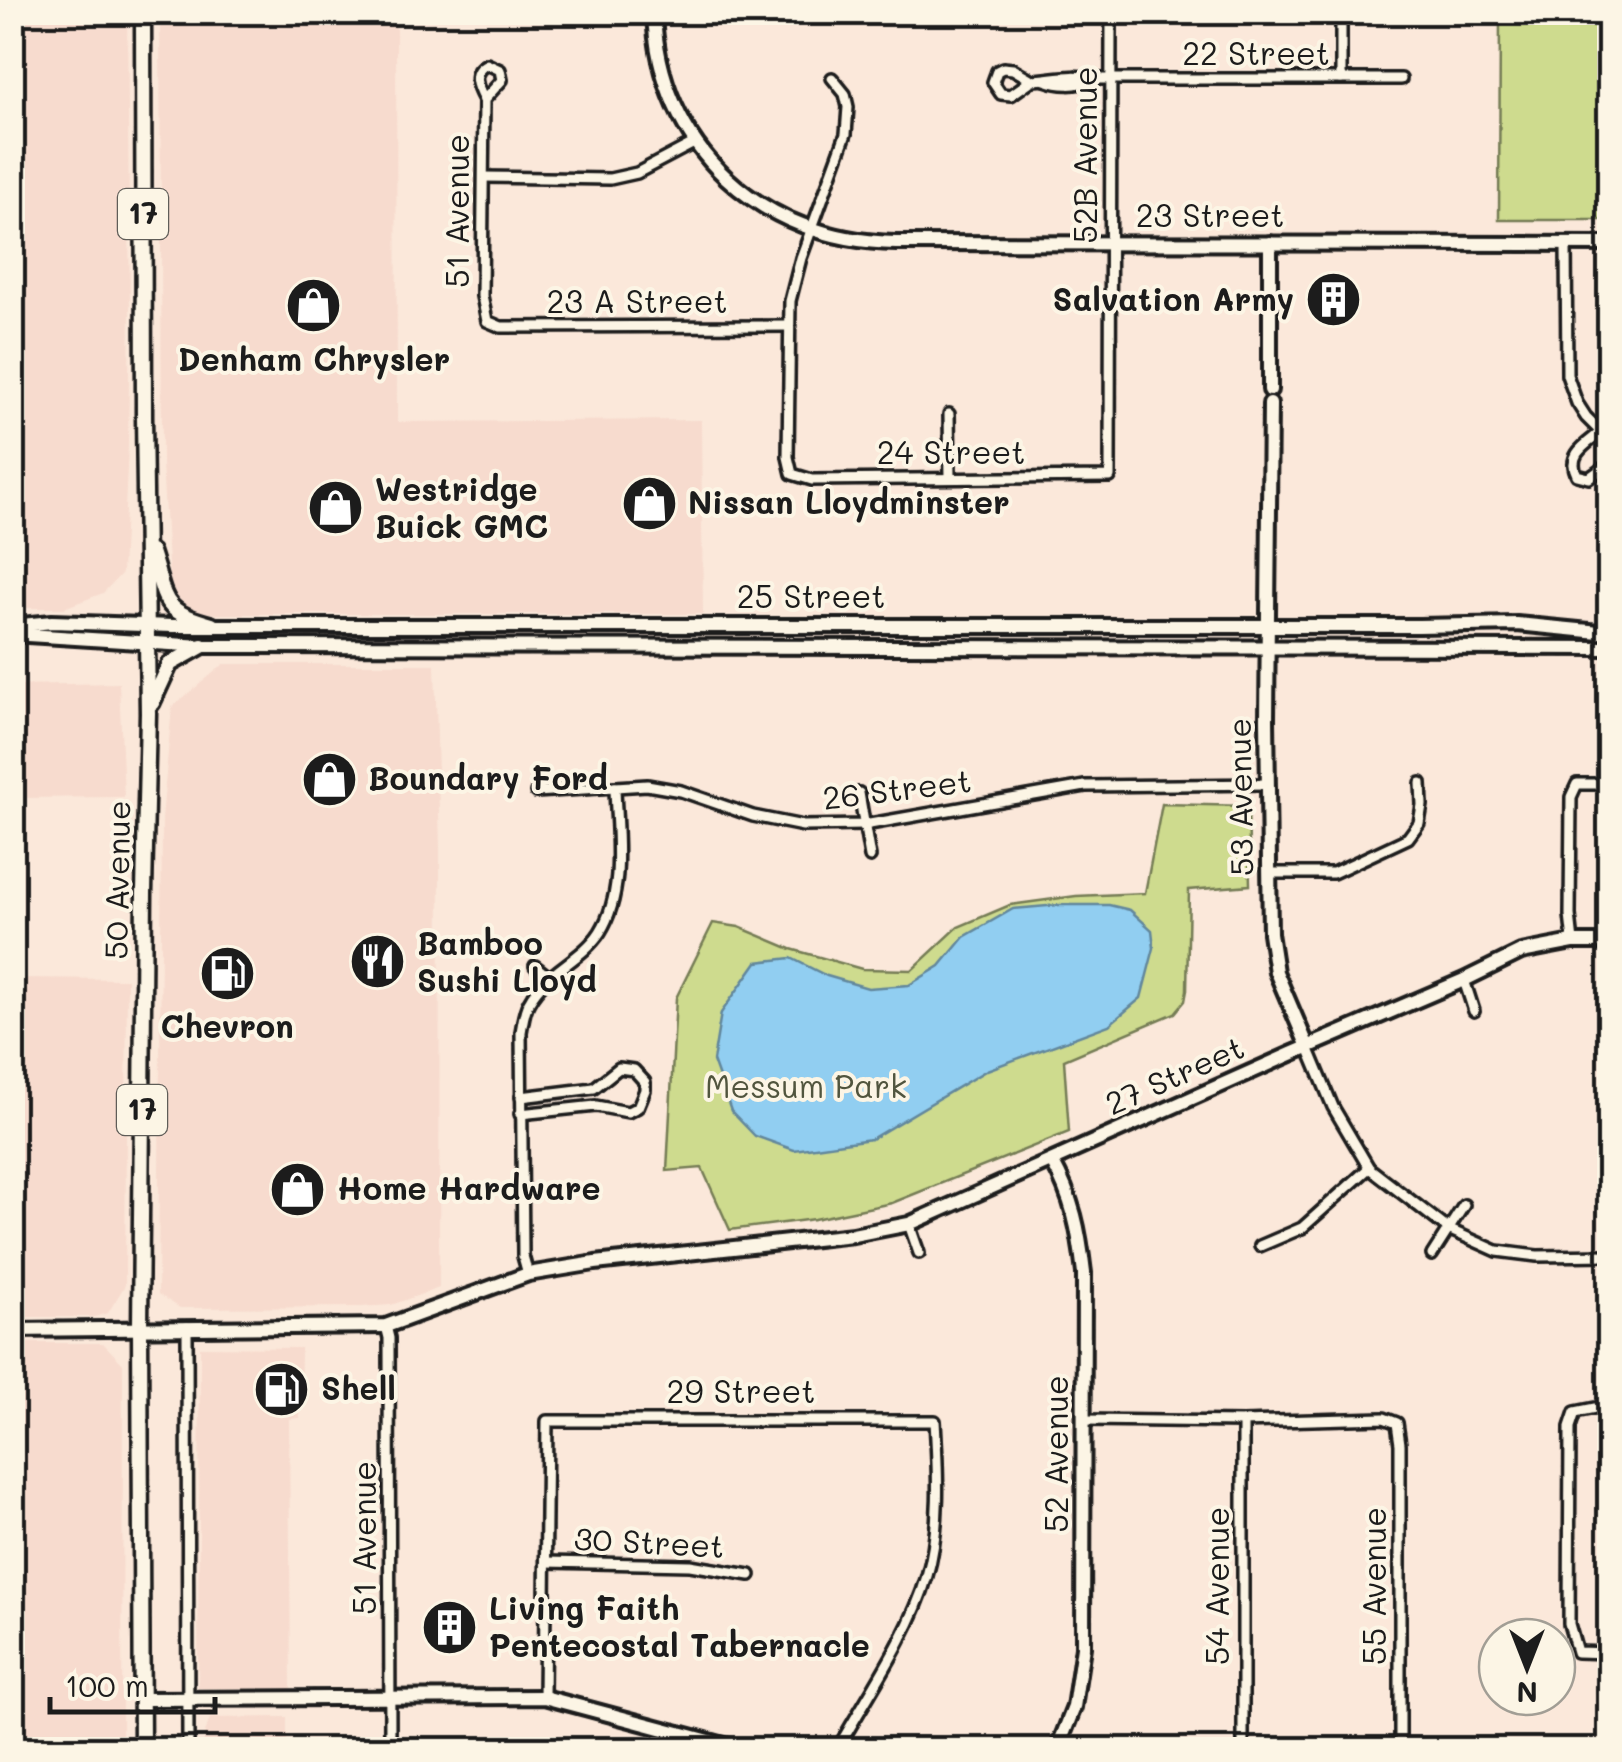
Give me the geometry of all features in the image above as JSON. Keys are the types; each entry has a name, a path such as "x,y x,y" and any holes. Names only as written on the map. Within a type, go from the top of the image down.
{"main road":[{"name":"50 Avenue","path":"142,12 148,713 140,1328 142,1750"},
{"path":"146,538 168,604 175,613 212,625"},
{"path":"148,713 170,664 202,646"}],"street":[{"path":"654,12 663,76 678,116 694,143 748,197 811,229"},
{"name":"52B Avenue","path":"1110,477 1111,12"},
{"path":"1341,12 1341,78"},
{"path":"789,326 794,279 846,134 845,94 832,78"},
{"name":"22 Street","path":"1032,80 1056,84 1090,79 1402,79"},
{"name":"51 Avenue","path":"484,100 482,296 487,321"},
{"path":"484,177 610,179 636,173 694,143"},
{"name":"23 Street","path":"811,229 884,243 1610,244"},
{"name":"53 Avenue","path":"1270,243 1270,932 1276,972 1334,1107 1368,1168"},
{"path":"1566,244 1568,376 1586,417 1610,441"},
{"name":"23 A Street","path":"487,321 501,327 789,326"},
{"name":"24 Street","path":"789,326 788,458 792,474 812,480 1110,477"},
{"path":"950,414 950,477"},
{"path":"1601,432 1578,452 1572,465 1577,475 1589,478 1610,463"},
{"name":"25 Street","path":"12,626 52,622 1518,624 1610,633"},
{"name":"25 Street","path":"12,634 202,646 1610,648"},
{"path":"1271,874 1334,873 1408,838 1419,823 1422,782"},
{"name":"26 Street","path":"536,792 647,785 681,791 791,824 864,825 1085,786 1268,784"},
{"path":"1573,942 1571,797 1578,784 1610,784"},
{"path":"528,1274 523,1256 521,1032 528,1003 549,976 600,932 612,902 616,874 615,787"},
{"path":"859,793 870,857"},
{"name":"27 Street","path":"386,1326 528,1274 595,1263 853,1236 909,1224 1521,952 1573,942 1610,942"},
{"path":"536,966 549,976"},
{"path":"1464,980 1474,1011"},
{"path":"520,1114 596,1106 628,1112 638,1107 645,1082 634,1070 619,1068 594,1088 521,1097"},
{"path":"594,1088 596,1106"},
{"path":"557,1094 560,1112"},
{"name":"52 Avenue","path":"1052,1160 1079,1227 1084,1273 1083,1647 1074,1706 1058,1750"},
{"path":"1260,1246 1302,1228 1368,1168 1448,1229 1498,1252 1610,1255"},
{"path":"1432,1254 1464,1205"},
{"path":"909,1224 919,1253"},
{"path":"12,1330 386,1326"},
{"name":"51 Avenue","path":"386,1326 390,1750"},
{"path":"187,1328 188,1750"},
{"path":"1610,1408 1575,1412 1570,1427 1569,1624 1578,1652 1610,1653"},
{"name":"55 Avenue","path":"1242,1422 1384,1418 1397,1423 1400,1750"},
{"path":"1085,1420 1242,1422"},
{"name":"29 Street","path":"546,1562 546,1421 935,1421 936,1497 927,1576 909,1622 837,1750"},
{"name":"54 Avenue","path":"1242,1422 1243,1750"},
{"path":"544,1697 546,1562"},
{"name":"30 Street","path":"546,1562 690,1565 750,1576"},
{"path":"142,1699 544,1697 743,1750"}],"shaded area":[{"path":"127,12 130,311 122,573 103,593 64,608 13,608 13,13"},
{"path":"160,13 396,13 397,422 701,420 703,614 217,614 188,611 179,604 169,579 162,464"},
{"path":"224,664 435,664 440,848 439,1288 391,1305 180,1308 158,1294 162,819 172,707"},
{"path":"119,683 124,797 13,798 13,685"},
{"path":"13,978 127,979 125,1285 108,1313 94,1317 13,1317"},
{"path":"13,1343 103,1343 123,1364 122,1749 13,1749"},
{"path":"200,1347 301,1348 300,1418 289,1419 291,1689 198,1688"},
{"path":"287,1717 287,1749 204,1749 210,1718"}],"green space":[{"path":"1500,13 1609,13 1609,220 1499,220"},
{"name":"Messum Park","path":"1162,804 1248,806 1250,885 1189,890 1187,990 1185,1001 1175,1013 1064,1060 1069,1132 892,1203 730,1230 702,1168 667,1171 676,998 713,923 739,927 791,949 862,969 912,970 958,927 1010,905 1076,896 1145,893"}],"water":[{"path":"1109,905 1130,910 1152,930 1154,948 1141,998 1109,1025 987,1070 871,1139 794,1150 755,1136 731,1111 713,1061 721,1013 757,962 791,958 827,976 868,988 909,985 940,966 964,937 1013,909"}],"place":[{"name":"Salvation Army","path":"1333,300"},
{"name":"Denham Chrysler","path":"314,306"},
{"name":"Nissan Lloydminster","path":"649,503"},
{"name":"Westridge Buick GMC","path":"336,508"},
{"name":"Boundary Ford","path":"329,779"},
{"name":"Bamboo Sushi Lloyd","path":"378,962"},
{"name":"Chevron","path":"227,973"},
{"name":"Home Hardware","path":"298,1189"},
{"name":"Shell","path":"282,1389"},
{"name":"Living Faith Pentecostal Tabernacle","path":"450,1627"}]}
